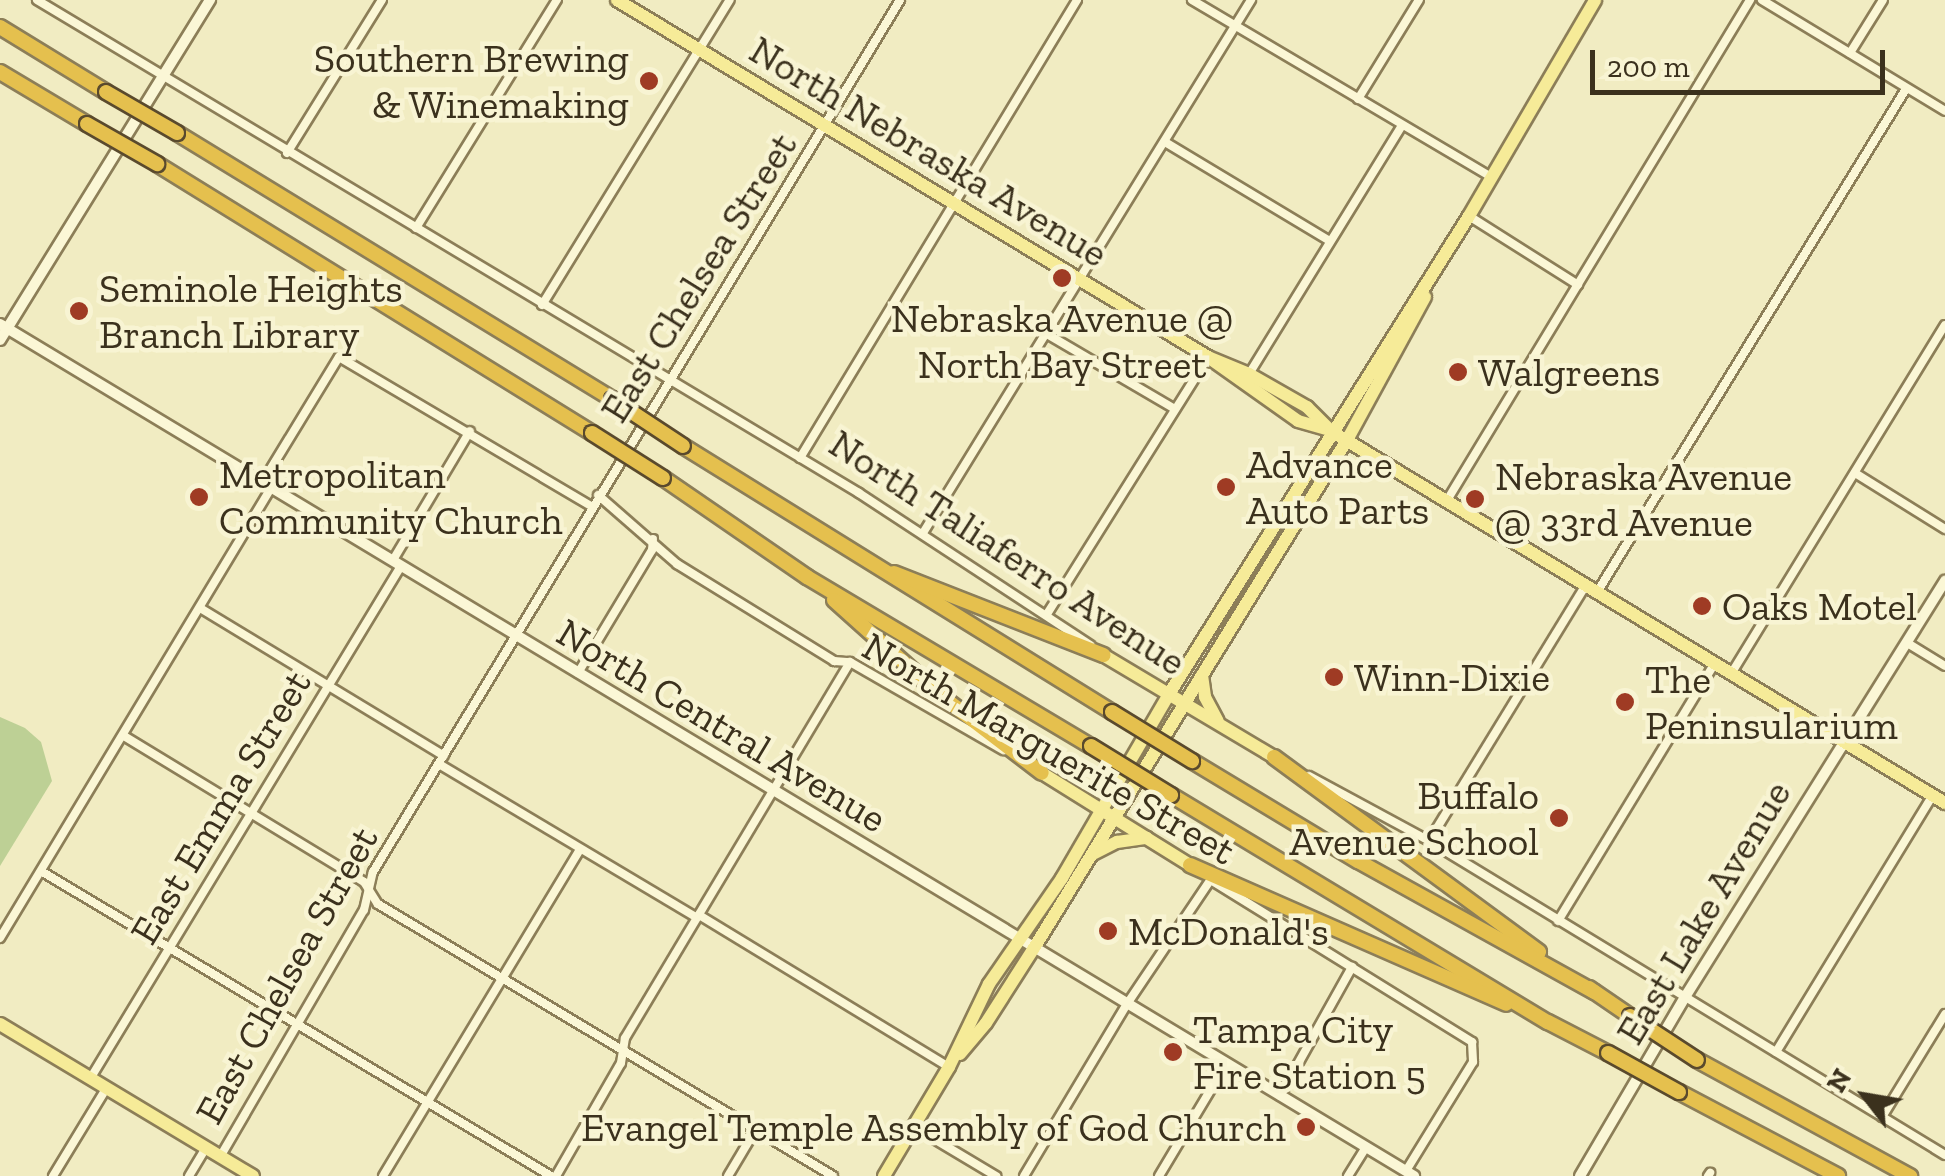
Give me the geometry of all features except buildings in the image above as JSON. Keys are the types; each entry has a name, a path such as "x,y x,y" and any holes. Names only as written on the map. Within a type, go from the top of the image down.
{"highway":[{"path":"0,27 612,400 871,565 1192,761 1358,861 1594,992"},
{"path":"0,72 158,164 592,433 808,576 1548,1022"},
{"path":"871,565 1103,654"},
{"path":"808,576 940,695 1042,773"},
{"path":"1274,756 1375,836 1630,1016 1697,1060 1910,1176"},
{"path":"1190,865 1548,1022 1838,1176"}],"main road":[{"name":"North Nebraska Avenue","path":"617,0 1208,357 1298,421 1332,431"},
{"path":"949,1067 986,1023 1091,855 1168,694 1469,216 1595,0"},
{"path":"884,1176 949,1067 979,1002 1018,938 1183,702 1347,440 1397,356 1450,245"},
{"name":"North Nebraska Avenue","path":"1208,357 1249,374 1306,406 1332,431 1446,502 1939,799"},
{"name":"North Taliaferro Avenue","path":"1103,654 1274,756"},
{"path":"1202,673 1205,698 1220,723"},
{"name":"North Marguerite Street","path":"1042,773 1190,865"},
{"path":"1091,855 1117,842 1147,838"},
{"path":"1,1027 253,1176"}],"street":[{"name":"North Taliaferro Avenue","path":"37,0 923,533 1103,654"},
{"path":"58,13 60,0"},
{"path":"0,340 4,326 210,0"},
{"path":"287,153 382,0"},
{"path":"416,228 557,0"},
{"path":"542,305 730,0"},
{"name":"East Chelsea Street","path":"220,1157 364,910 373,872 900,0"},
{"path":"800,458 1077,0"},
{"path":"1192,0 1491,177"},
{"path":"923,533 1251,0"},
{"path":"1358,99 1419,0"},
{"path":"1446,502 1750,0"},
{"path":"1762,0 1945,111"},
{"path":"1850,54 1883,0"},
{"path":"1428,842 1906,88"},
{"path":"1249,374 1402,125"},
{"path":"1164,142 1330,241"},
{"path":"1469,216 1578,284"},
{"path":"1731,674 1945,325"},
{"name":"North Central Avenue","path":"4,326 1410,1173"},
{"path":"1047,334 1175,409"},
{"path":"0,938 200,608 339,357 591,506"},
{"path":"1047,614 1208,357"},
{"name":"East Emma Street","path":"90,1079 330,684 470,431"},
{"path":"1855,473 1945,529"},
{"name":"North Marguerite Street","path":"598,495 676,564 834,661 850,662 1042,773"},
{"path":"578,673 644,562 652,539"},
{"path":"644,562 665,559 676,564"},
{"name":"East Lake Avenue","path":"1580,1176 1685,997 1945,581"},
{"path":"200,608 330,684 580,849 949,1067"},
{"path":"1908,644 1945,666"},
{"path":"40,871 553,1176 626,1052 624,1038 850,662"},
{"path":"1558,921 1714,664"},
{"path":"124,736 364,882 378,904 834,1176"},
{"name":"North Taliaferro Avenue","path":"1274,756 1428,842 1945,1156"},
{"path":"1776,1052 1939,799"},
{"path":"383,1176 580,849"},
{"name":"North Marguerite Street","path":"1190,865 1467,1038 1474,1048 1473,1062 1410,1173"},
{"path":"1024,1176 1127,1004 1210,879"},
{"path":"1280,1096 1352,967"},
{"path":"1882,1118 1945,1014"},
{"path":"1173,1176 1161,1173 1226,1064"},
{"path":"53,1176 106,1089"},
{"path":"913,1127 996,1176"},
{"path":"728,1176 756,1128"},
{"path":"1348,1176 1366,1147"},
{"path":"190,1176 206,1148"}],"green space":[{"path":"0,717 25,728 41,742 52,781 0,866"}],"place":[{"name":"Southern Brewing & Winemaking","path":"649,81"},
{"name":"Nebraska Avenue @ North Bay Street","path":"1062,278"},
{"name":"Seminole Heights Branch Library","path":"79,311"},
{"name":"Walgreens","path":"1458,372"},
{"name":"Advance Auto Parts","path":"1226,487"},
{"name":"Metropolitan Community Church","path":"199,497"},
{"name":"Nebraska Avenue @ 33rd Avenue","path":"1475,499"},
{"name":"Oaks Motel","path":"1702,606"},
{"name":"Winn-Dixie","path":"1334,677"},
{"name":"The Peninsularium","path":"1625,702"},
{"name":"Buffalo Avenue School","path":"1559,818"},
{"name":"McDonald's","path":"1108,931"},
{"name":"Tampa City Fire Station 5","path":"1173,1052"},
{"name":"Evangel Temple Assembly of God Church","path":"1306,1127"}]}
